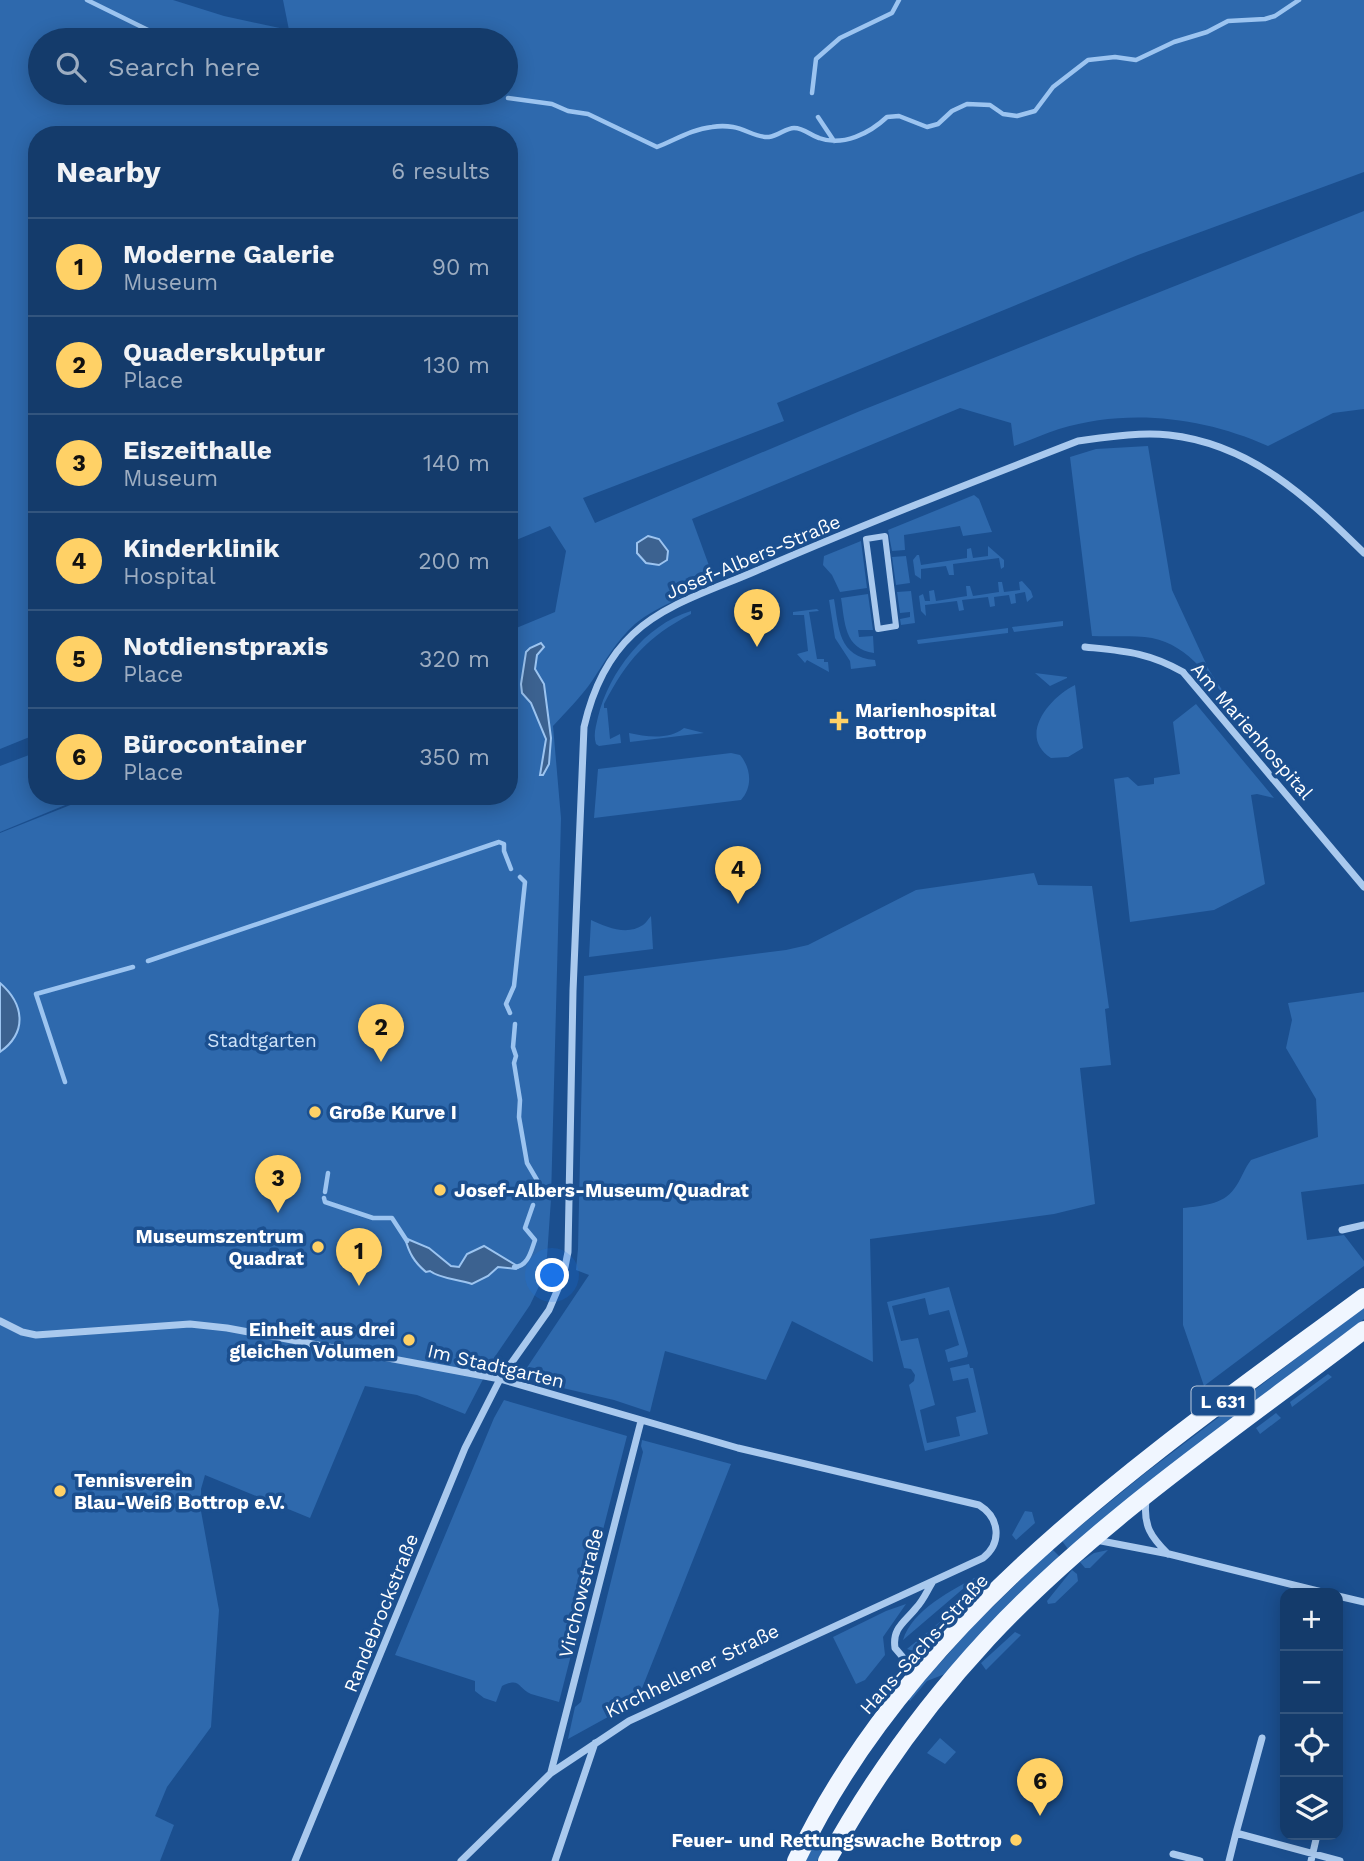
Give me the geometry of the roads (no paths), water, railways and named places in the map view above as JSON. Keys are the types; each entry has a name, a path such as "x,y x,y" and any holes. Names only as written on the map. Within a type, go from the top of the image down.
{"main road":[{"name":"Hans-Sachs-Straße","path":"796,1861 829,1799 878,1726 967,1622 1051,1538 1219,1405 1364,1297"},
{"name":"L 631","path":"827,1861 884,1768 987,1639 1092,1539 1364,1329"}],"street":[{"name":"Josef-Albers-Straße","path":"500,1379 549,1310 563,1277 568,1252 573,991 584,727 590,699 615,654 632,634 656,616 683,602 798,553 1078,441 1127,435 1170,435 1211,444 1248,459 1283,479 1364,552"},
{"path":"885,536 896,626 878,629 866,539 885,536"},
{"name":"Am Marienhospital","path":"1085,647 1141,653 1182,672 1364,887"},
{"path":"1342,1230 1364,1225"},
{"name":"Im Stadtgarten","path":"0,1321 22,1332 36,1335 190,1324 227,1328 500,1379 738,1448 979,1504"},
{"name":"Randebrockstraße","path":"295,1861 458,1465 500,1379"},
{"name":"Virchowstraße","path":"551,1773 641,1421"},
{"path":"1147,1496 1145,1510 1151,1537 1169,1554"},
{"name":"Kirchhellener Straße","path":"461,1861 551,1773 629,1721 983,1559 991,1551 997,1531 991,1516 979,1504"},
{"path":"1092,1539 1169,1554 1306,1588"},
{"name":"Kirchhellener Straße","path":"919,1675 895,1648 895,1632 916,1609 933,1583"},
{"path":"1343,1597 1364,1602"},
{"path":"1229,1861 1262,1738"},
{"path":"555,1861 595,1742"},
{"path":"1236,1833 1312,1857 1340,1861"},
{"path":"1173,1854 1200,1861"}],"waterway":[{"path":"87,0 144,28"},
{"path":"812,93 816,59 840,38 892,13 899,0"},
{"path":"518,99 552,104 568,111 588,114 657,147 698,130 720,126 738,128 764,137 798,128 819,138 847,140 873,128 887,117 899,116 927,127 938,124 952,111 967,104 990,105 1003,114 1017,116 1035,111 1053,87 1088,60 1115,57 1136,60 1228,21 1275,16 1299,0"},
{"path":"818,117 834,141"},
{"path":"148,961 499,842 504,844 511,869"},
{"path":"510,1013 506,1004 514,986 525,882 520,877"},
{"path":"65,1082 36,994 133,967"},
{"path":"515,1024 513,1047 520,1100 519,1117 527,1163 537,1180 534,1194"},
{"path":"325,1192 328,1173"},
{"path":"324,1198 325,1202 373,1218 392,1218 407,1241"},
{"path":"514,1267 526,1261 535,1240 525,1228 533,1205"}],"place":[{"name":"Notdienstpraxis","path":"757,647"},
{"name":"Marienhospital Bottrop","path":"839,721"},
{"name":"Kinderklinik","path":"738,904"},
{"name":"Quaderskulptur","path":"381,1062"},
{"name":"Große Kurve I","path":"315,1112"},
{"name":"Josef-Albers-Museum/Quadrat","path":"440,1190"},
{"name":"Eiszeithalle","path":"278,1213"},
{"name":"Museumszentrum Quadrat","path":"318,1247"},
{"name":"Moderne Galerie","path":"359,1286"},
{"name":"Einheit aus drei gleichen Volumen","path":"409,1340"},
{"name":"Tennisverein Blau-Weiß Bottrop e.V.","path":"60,1491"},
{"name":"Bürocontainer","path":"1040,1816"},
{"name":"Feuer- und Rettungswache Bottrop","path":"1016,1840"}],"park label":[{"name":"Stadtgarten","path":"262,1040"}]}
